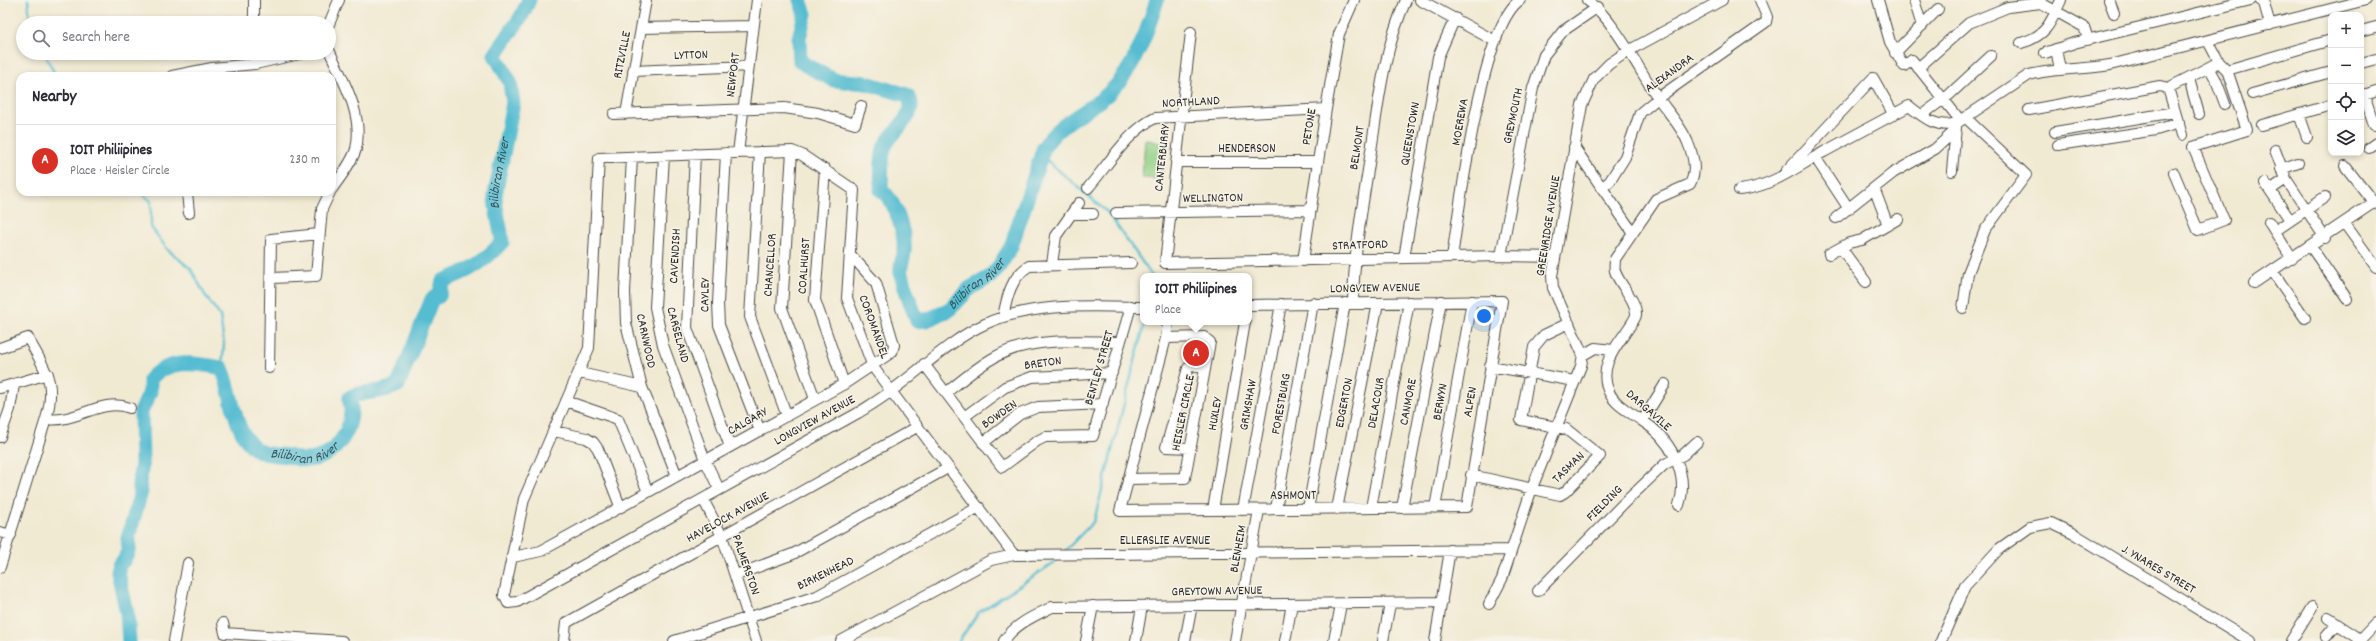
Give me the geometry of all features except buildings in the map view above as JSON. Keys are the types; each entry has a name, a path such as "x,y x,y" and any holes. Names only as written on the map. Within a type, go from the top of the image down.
{"street":[{"path":"254,0 254,16"},
{"path":"332,16 339,0"},
{"name":"RITZVILLE","path":"626,114 646,0"},
{"name":"NEWPORT","path":"738,153 757,0"},
{"name":"PETONE","path":"1303,261 1339,34 1354,0"},
{"name":"BELMONT","path":"1308,509 1349,303 1381,79 1395,26 1406,0"},
{"path":"1420,0 1495,41"},
{"name":"MOEREWA","path":"1452,257 1479,92 1495,41 1515,3 1520,0"},
{"path":"1574,146 1633,232 1656,199 1690,184 1694,178 1694,161 1688,142 1598,7 1587,0"},
{"name":"GREENRIDGE AVENUE","path":"1583,355 1553,288 1552,276 1582,105 1594,79 1609,64 1628,51 1722,0"},
{"name":"ALEXANDRA","path":"1602,188 1610,182 1625,157 1640,113 1658,98 1766,22 1767,17 1760,0"},
{"path":"1878,0 1890,42 1904,66 1912,60 1960,123 2026,175 1985,230 1968,273 1963,308"},
{"path":"1914,0 1922,26"},
{"path":"2021,43 2035,39 2043,33 2056,12 2061,0"},
{"path":"2108,0 2114,13"},
{"path":"2045,52 2088,39 2251,0"},
{"path":"2260,0 2264,3 2270,25"},
{"path":"1836,218 1893,173 1935,149 1960,123 2029,75 2060,70 2080,70 2110,65 2366,0"},
{"path":"1918,68 1956,32 1969,23 2008,7 2041,3 2084,27 2088,39"},
{"name":"GREYMOUTH","path":"1501,256 1533,88 1544,55 1563,31 1598,7"},
{"path":"1896,52 1938,9"},
{"name":"QUEENSTOWN","path":"1404,258 1438,57 1455,18"},
{"path":"642,28 753,26"},
{"path":"2364,30 2376,27"},
{"name":"CANTERBURRY","path":"1165,263 1191,32"},
{"path":"2174,173 2198,230 2224,220 2193,146 2247,130 2227,70 2218,62 2208,41"},
{"path":"2227,70 2328,41"},
{"path":"2056,49 2060,70"},
{"path":"1922,115 1942,100 1991,56"},
{"path":"2364,63 2376,59"},
{"path":"194,72 212,68 255,64 273,60"},
{"path":"334,60 351,96 358,129 356,151 336,183"},
{"path":"2029,110 2160,86 2168,88 2189,79 2218,62"},
{"name":"LYTTON","path":"633,71 749,66"},
{"path":"2209,67 2216,80 2225,104"},
{"path":"2252,94 2328,73"},
{"path":"1779,179 1873,78 1894,115"},
{"path":"2189,79 2199,114"},
{"path":"2168,88 2182,135"},
{"path":"2364,95 2376,91"},
{"path":"2364,98 2374,125"},
{"path":"614,114 784,108 818,113 855,124 861,106"},
{"path":"1740,190 1755,189 1779,179 1815,157 1909,106 1930,122 1940,125 1960,123"},
{"path":"2262,125 2328,107"},
{"name":"NORTHLAND","path":"1088,188 1146,122 1155,118 1326,109"},
{"path":"2054,132 2175,112"},
{"path":"2299,114 2307,137"},
{"path":"1952,171 1960,123"},
{"path":"2058,145 2156,130 2179,123"},
{"path":"2275,150 2286,179 2324,238"},
{"name":"COROMANDEL","path":"580,373 589,348 599,158 792,151 802,155 825,169 854,190 847,298 873,367 1014,555"},
{"name":"CHANCELLOR","path":"792,151 782,308 816,399"},
{"path":"760,152 750,317 787,416"},
{"name":"CAYLEY","path":"726,153 718,303 720,325 760,431"},
{"name":"CAVENDISH","path":"695,154 687,328 730,447"},
{"name":"CARSELAND","path":"664,156 656,307 663,345 704,460 719,489"},
{"name":"CARNWOOD","path":"632,157 625,292 626,323 642,387 677,476"},
{"path":"1815,157 1849,209"},
{"name":"HENDERSON","path":"1176,162 1318,162"},
{"path":"2281,168 2298,163"},
{"path":"2254,283 2345,224 2375,202 2345,166"},
{"name":"COALHURST","path":"825,169 815,300 844,384"},
{"path":"2286,179 2267,187 2290,220"},
{"path":"1874,188 1888,225"},
{"path":"187,196 189,213"},
{"path":"272,278 316,276 322,210 328,196"},
{"path":"2292,259 2272,227 2290,220 2325,197"},
{"path":"1052,264 1056,236 1079,203"},
{"name":"WELLINGTON","path":"1116,214 1311,210"},
{"path":"1071,214 1093,214"},
{"path":"1829,254 1862,240 1898,219"},
{"path":"2345,224 2376,267"},
{"name":"DARGAVILE","path":"1633,232 1615,259 1614,271 1635,308 1636,316 1613,350 1606,372 1609,393 1626,411 1642,420 1660,435 1675,459 1683,481 1683,494 1679,505"},
{"path":"269,368 272,278 271,239 319,234"},
{"path":"2310,247 2347,299"},
{"path":"1841,248 1866,282"},
{"name":"CALGARY","path":"513,557 541,551 620,506 844,384 873,367 892,352 894,345 876,283 850,254"},
{"name":"STRATFORD","path":"1165,263 1501,256 1555,257"},
{"path":"1003,317 1010,287 1024,269 1029,266 1052,264 1131,263"},
{"path":"2273,272 2305,318"},
{"name":"LONGVIEW AVENUE","path":"1252,305 1441,301 1502,302"},
{"name":"CANMORE","path":"1402,508 1441,301"},
{"name":"BERWYN","path":"1435,508 1472,301"},
{"name":"DELACOUR","path":"1371,508 1408,302"},
{"name":"ALPEN","path":"1467,507 1471,475 1502,302"},
{"name":"FORESTBURG","path":"1276,509 1314,303"},
{"name":"EDGERTON","path":"1337,509 1378,303"},
{"name":"GRIMSHAW","path":"1243,510 1281,304"},
{"name":"BENTLEY STREET","path":"983,443 1002,467 1037,441 1045,437 1093,436 1131,306"},
{"name":"LONGVIEW AVENUE","path":"513,557 504,595 508,603 517,602 858,413 892,391 924,364 983,325 1003,317 1040,308 1140,307"},
{"name":"TASMAN","path":"1471,475 1560,495 1600,456 1566,429 1521,420 1534,347 1538,341 1569,323"},
{"path":"1128,479 1166,338 1168,325"},
{"name":"HUXLEY","path":"1213,510 1244,325"},
{"path":"0,348 28,338 48,374 51,384 51,402 0,567"},
{"name":"HEISLER CIRCLE","path":"1128,479 1185,478 1210,342 1204,338 1166,338"},
{"path":"946,393 974,370 996,356 1029,344 1120,342"},
{"path":"1489,604 1502,579 1510,550 1532,488 1575,381 1583,355 1595,348 1613,350"},
{"path":"924,364 983,443"},
{"path":"1190,448 1166,447 1188,368 1192,366 1205,368"},
{"path":"1490,366 1575,381"},
{"path":"513,557 524,499 566,401 580,373 642,387"},
{"name":"BRETON","path":"964,417 1005,387 1032,377 1112,373"},
{"path":"0,388 48,374"},
{"path":"1642,420 1665,384"},
{"path":"0,437 10,409 14,385"},
{"path":"566,401 618,418 648,492"},
{"path":"46,419 63,420 107,405 118,404 130,408"},
{"name":"BOWDEN","path":"983,443 1020,414 1038,407 1103,404"},
{"name":"HAVELOCK AVENUE","path":"564,641 566,623 917,427"},
{"path":"554,431 593,442 598,448 620,506"},
{"name":"FIELDING","path":"1538,591 1623,504 1665,464 1683,456 1697,442"},
{"path":"736,575 793,554 948,468"},
{"name":"ASHMONT","path":"1128,479 1120,511 1467,507"},
{"name":"PALMERSTON","path":"703,499 722,536 736,575 756,641"},
{"name":"BIRKENHEAD","path":"674,641 817,596 979,507"},
{"name":"BLENHEIM","path":"1235,641 1259,510"},
{"name":"J. YNARES STREET","path":"1941,641 1965,586 1999,549 2030,527 2051,523 2076,535 2250,641"},
{"path":"0,532 11,535"},
{"path":"1435,641 1450,550"},
{"name":"ELLERSLIE AVENUE","path":"841,641 991,560 1014,555 1510,550"},
{"path":"174,641 188,563"},
{"name":"GREYTOWN AVENUE","path":"1004,641 1010,632 1024,622 1052,607 1242,604 1390,604 1442,602"},
{"path":"1285,641 1292,604"},
{"path":"1334,641 1342,604"},
{"path":"1384,641 1390,604"},
{"path":"1185,641 1192,605"},
{"path":"1086,641 1093,606"},
{"path":"1136,641 1142,606"},
{"path":"2291,641 2312,607"},
{"path":"2326,637 2332,621 2359,640 2376,623"},
{"path":"223,623 225,633 251,638 342,641"}],"green space":[{"path":"1145,140 1165,142 1162,179 1142,178"}],"waterway":[{"path":"28,0 29,16"},
{"name":"Bilibiran River","path":"129,641 127,613 118,572 119,565 124,560 129,549 128,538 141,492 139,484 142,463 141,412 150,392 150,379 158,372 175,365 193,364 222,368 237,420 246,439 253,447 261,452 288,456 301,460 314,459 323,456 331,451 343,438 350,421 350,397 362,393 386,390 398,385 432,299 439,296 443,281 475,266 502,242 495,195 513,103 510,82 495,55 521,17 529,0"},
{"name":"Bilibiran River","path":"800,0 805,14 799,38 800,61 834,80 866,83 907,95 911,101 911,108 908,115 904,122 888,140 883,151 881,190 891,201 901,227 904,245 901,270 904,285 917,321 926,320 948,311 970,288 990,277 1000,265 1011,247 1044,147 1066,123 1102,99 1119,83 1139,49 1157,0"},
{"path":"48,60 54,72"},
{"path":"1042,156 1108,213 1150,273"},
{"path":"145,196 151,201 151,227 168,250 191,269 205,295 220,316 224,344 222,368"},
{"path":"1065,551 1094,521 1144,325"},
{"path":"959,641 978,613 1052,564 1058,557"}],"place":[{"name":"IOIT Philiipines","path":"1196,353"}]}
